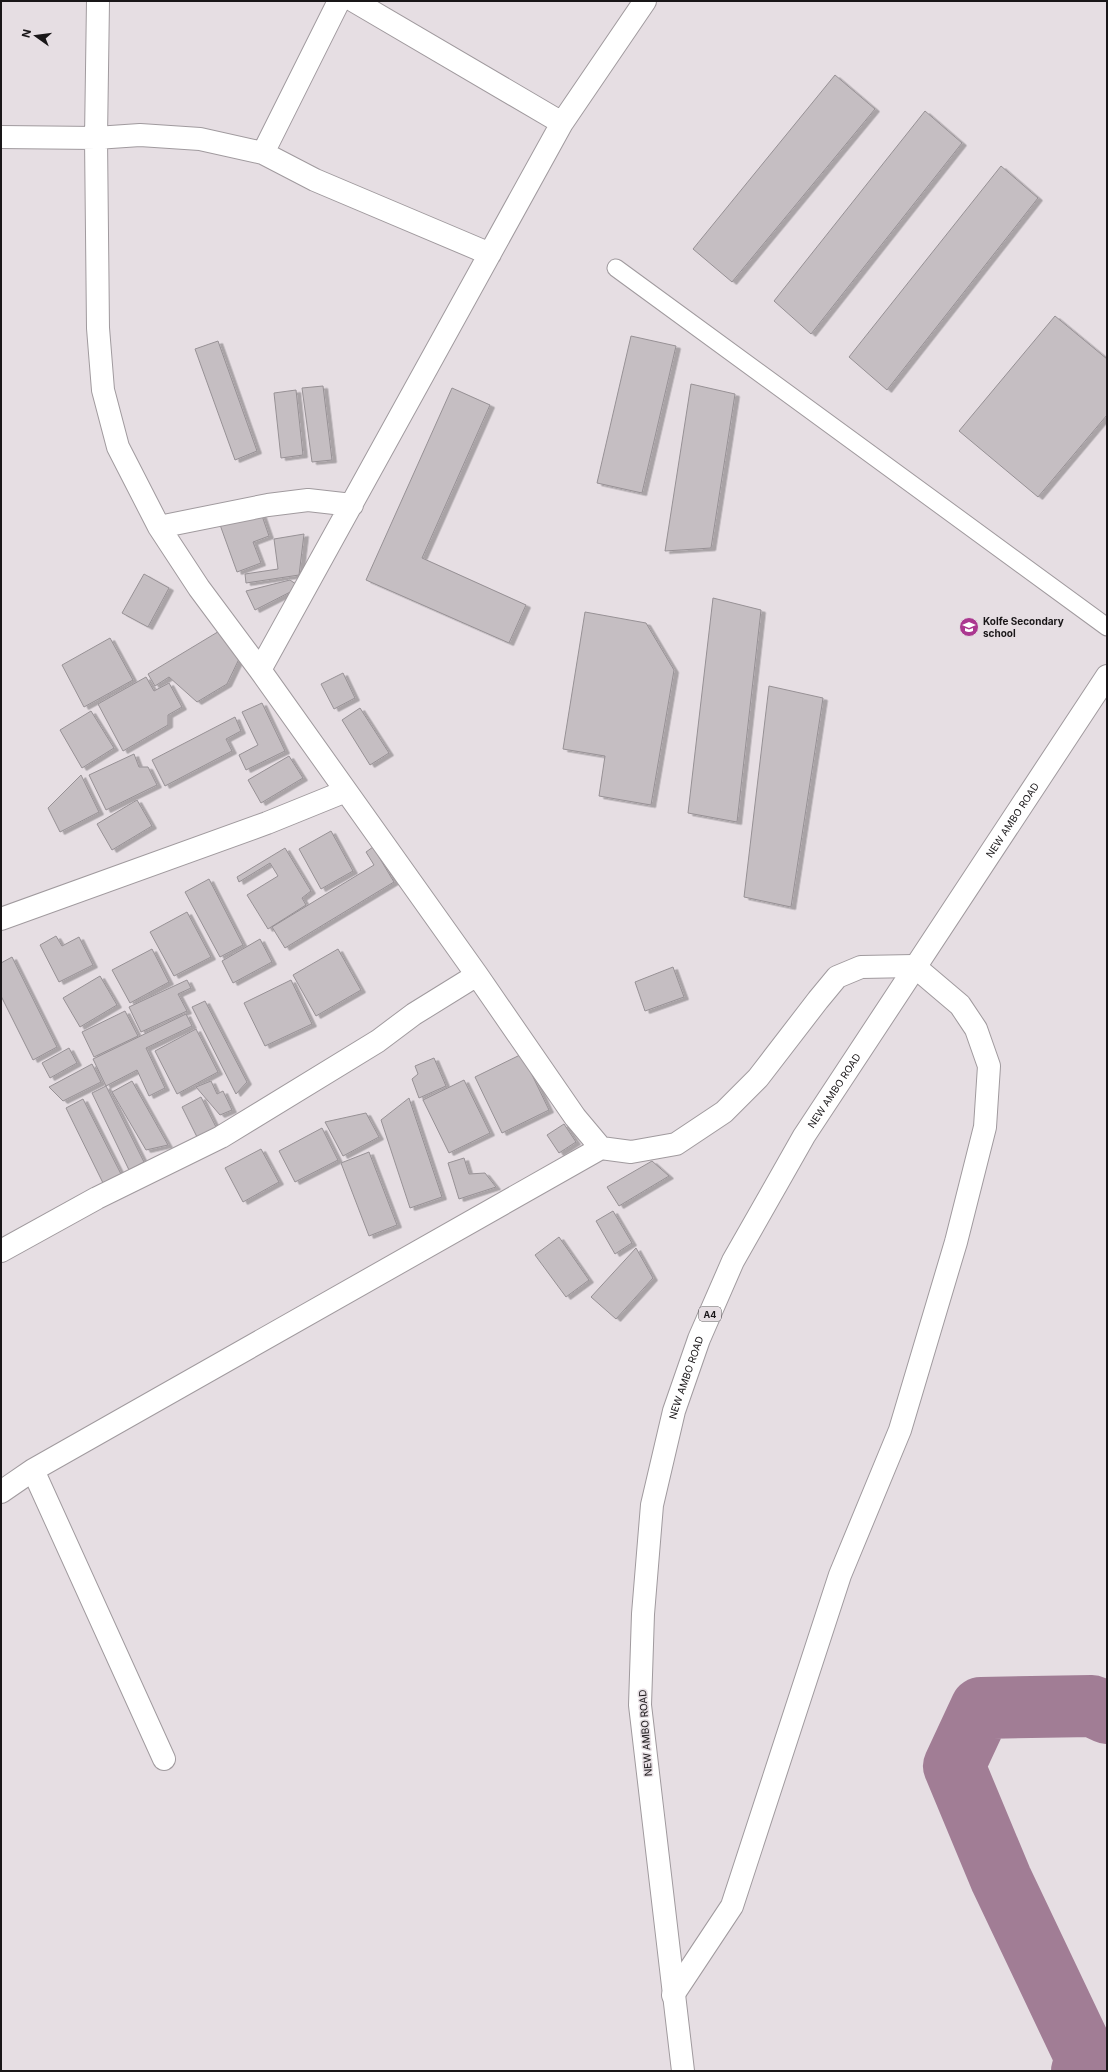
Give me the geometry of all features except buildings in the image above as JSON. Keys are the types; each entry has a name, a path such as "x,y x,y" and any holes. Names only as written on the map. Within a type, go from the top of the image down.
{"street":[{"path":"98,1 96,138 98,328 103,390 118,447 159,527 199,588 260,670 477,975 575,1117 601,1148"},
{"path":"263,153 339,1"},
{"path":"354,1 562,123"},
{"path":"260,670 562,123 645,1"},
{"path":"1,137 96,138 140,134 200,139 263,153 315,180 490,254"},
{"path":"159,527 268,505 308,500 352,505"},
{"name":"NEW AMBO ROAD","path":"682,2063 640,1705 643,1614 652,1506 674,1410 699,1338 734,1261 804,1136 914,966 1107,676"},
{"path":"1,919 267,823 346,791"},
{"path":"1,1492 34,1470 601,1148 631,1152 676,1144 724,1112 758,1078 818,1000 838,977 861,966 914,966 960,1005 976,1029 989,1066 985,1127 956,1242 900,1430 840,1575 732,1906 673,1995"},
{"path":"1,1251 97,1198 221,1137 378,1041 414,1014 477,975"},
{"path":"34,1470 164,1759"}],"lane":[{"path":"616,268 1107,627"}],"waterway":[{"path":"1082,2071 1086,2058 1001,1879 954,1766 981,1708 1092,1706 1107,1713"}],"place":[{"name":"Kolfe Secondary school","path":"969,627"}]}
